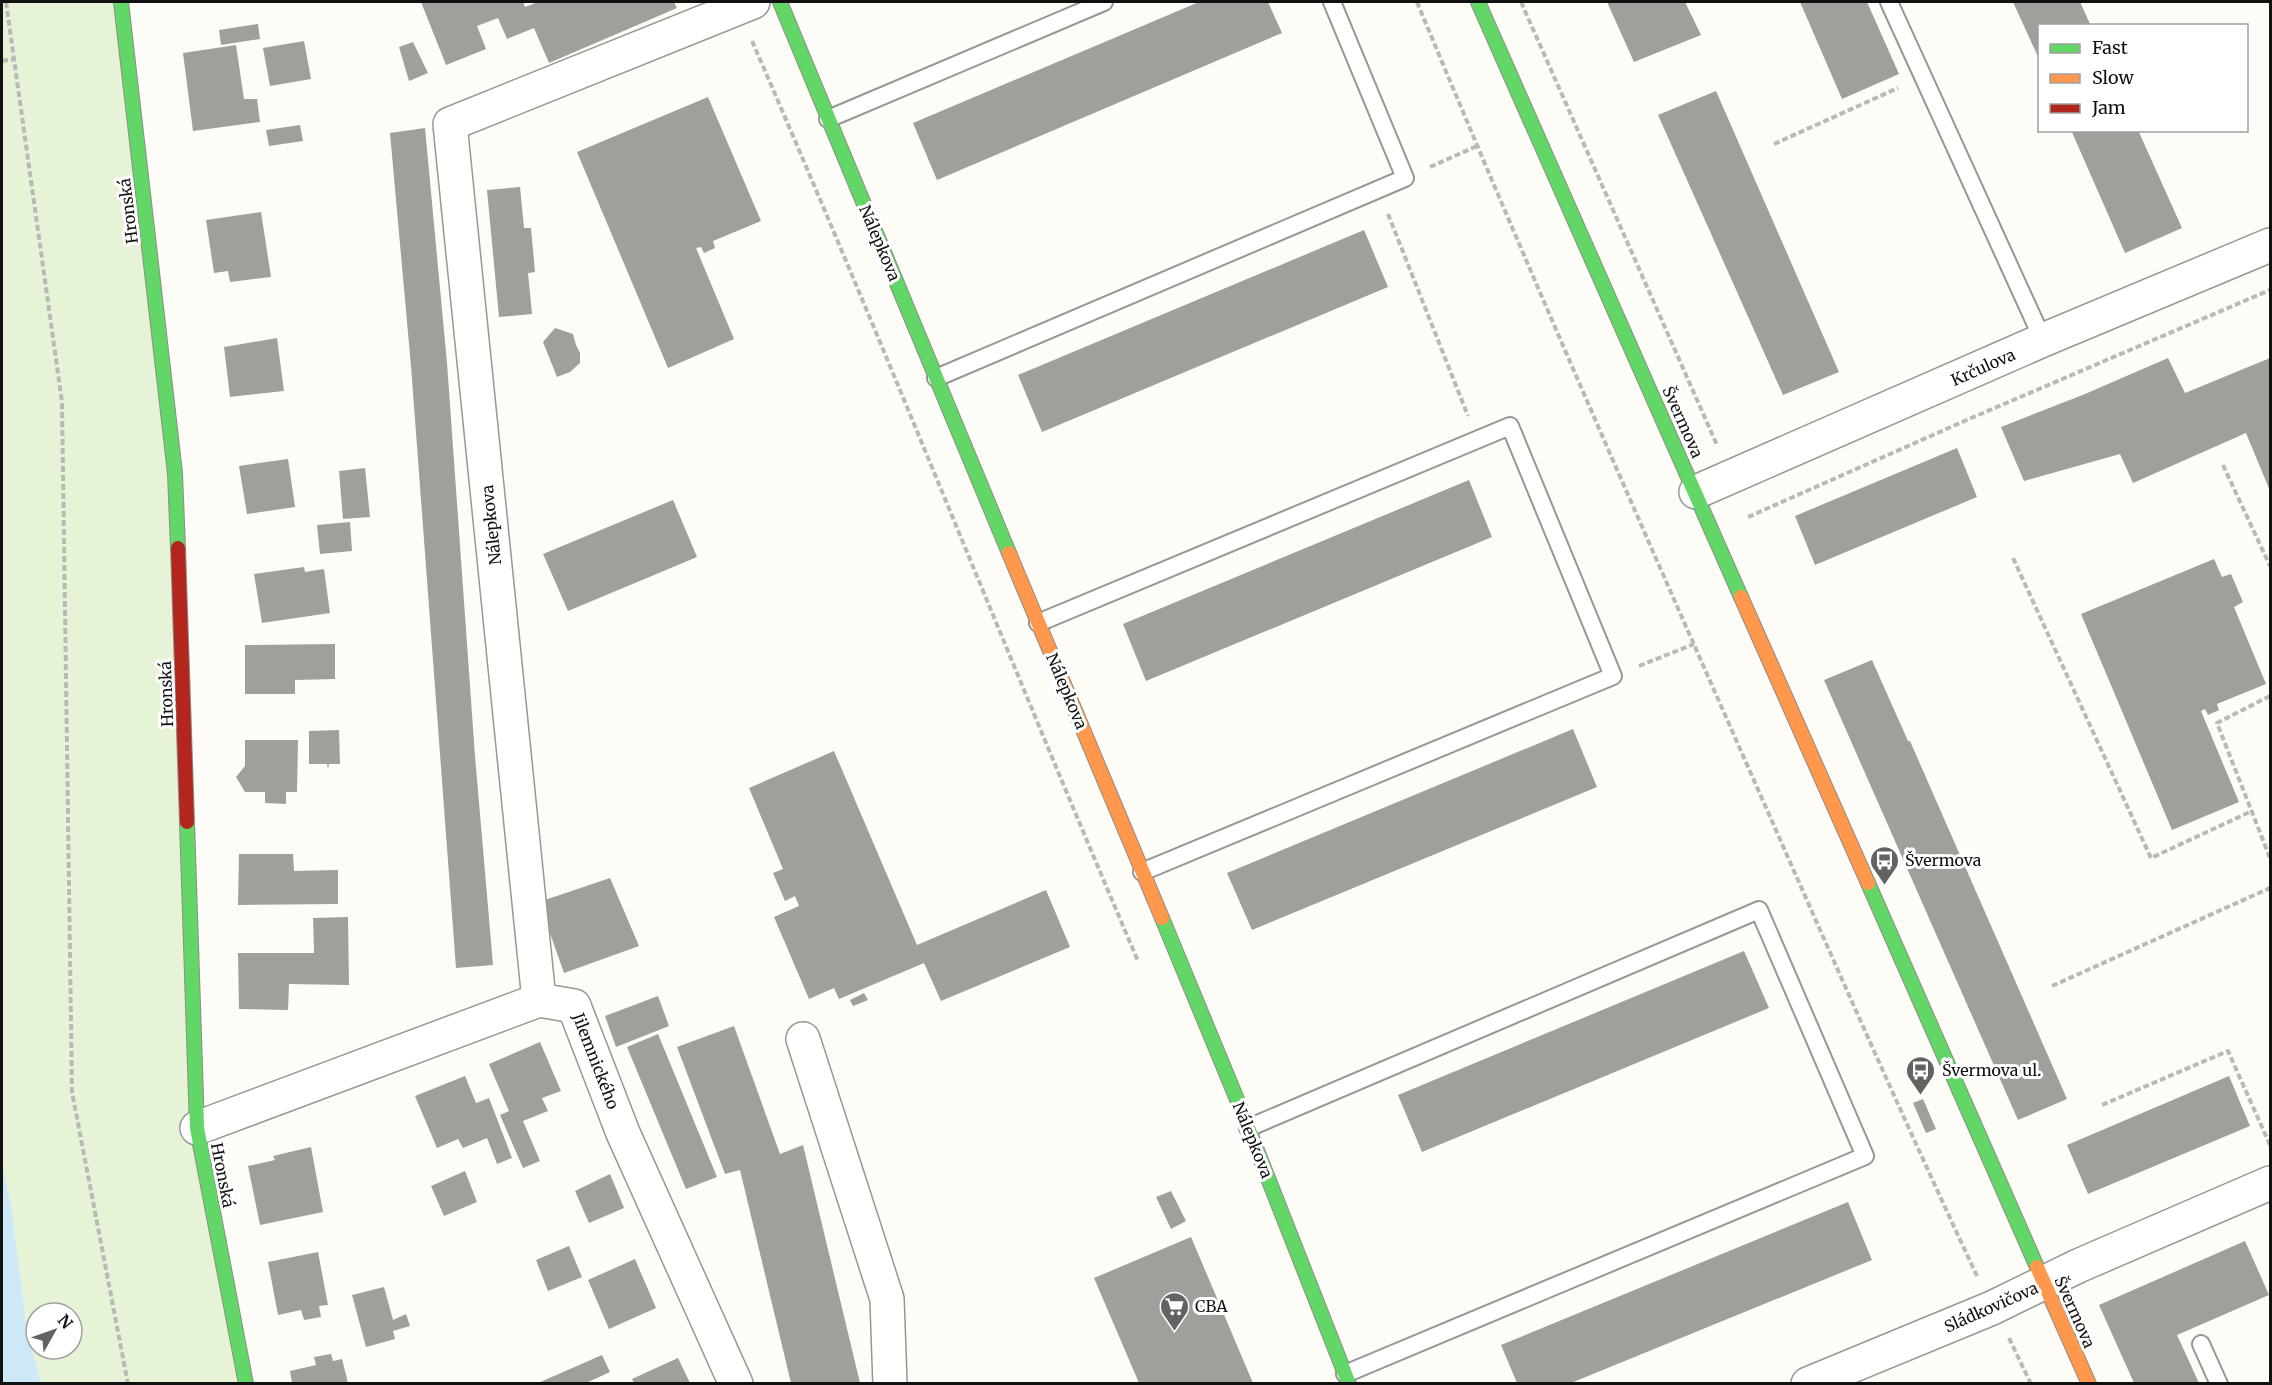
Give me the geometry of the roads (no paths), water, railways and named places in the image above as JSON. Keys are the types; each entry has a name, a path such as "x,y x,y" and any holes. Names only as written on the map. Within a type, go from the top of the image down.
{"street":[{"name":"Hronská","path":"121,2 175,473 198,1128 246,1383"},
{"name":"Nálepkova","path":"780,2 1248,1128 1347,1379"},
{"name":"Švermova","path":"1478,2 2089,1383"},
{"name":"Nálepkova","path":"539,1000 450,124 745,5"},
{"name":"Krčulova","path":"1696,492 2043,340 2271,244"},
{"path":"198,1128 539,1000"},
{"name":"Jilemnického","path":"539,1000 574,1006 623,1133 736,1383"},
{"path":"803,1039 887,1299 890,1383"},
{"name":"Sládkovičova","path":"1808,1383 1992,1308 2078,1266 2271,1183"}],"lane":[{"path":"828,119 1104,2"},
{"path":"936,378 1405,178 1332,2"},
{"path":"1890,2 2043,340"},
{"path":"1038,623 1510,426 1613,676 1142,872"},
{"path":"1248,1128 1759,910 1865,1156 1347,1379"},
{"path":"2201,1344 2219,1383"}],"water":[{"path":"2,1165 11,1205 24,1308 24,1361 35,1361 41,1383 2,1383"}],"place":[{"name":"Švermova","path":"1884,886"},
{"name":"Švermova ul.","path":"1921,1096"},
{"name":"CBA","path":"1174,1332"}]}
